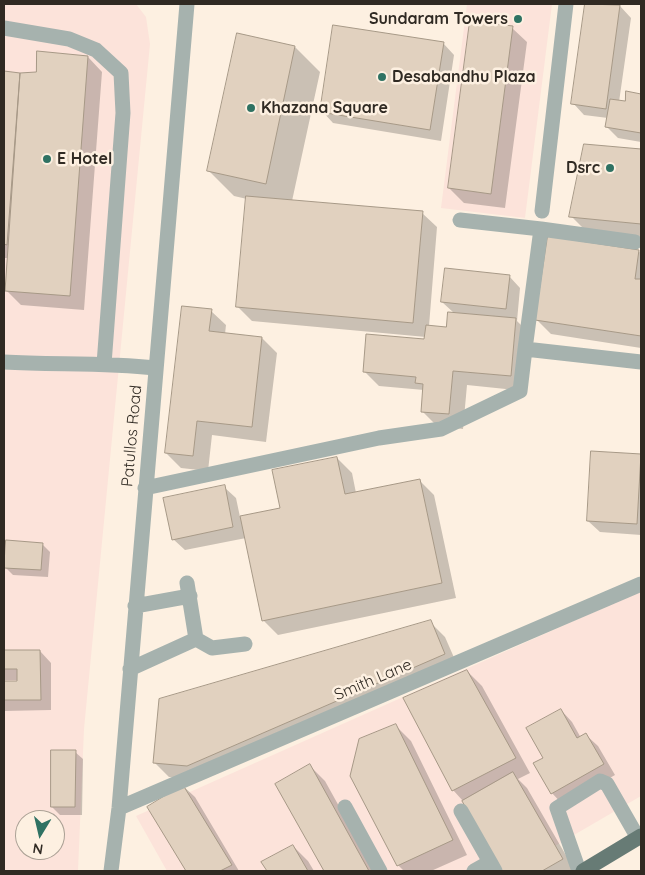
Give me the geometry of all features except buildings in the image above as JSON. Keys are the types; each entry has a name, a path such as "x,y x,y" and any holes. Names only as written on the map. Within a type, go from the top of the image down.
{"main road":[{"path":"583,871 640,837"}],"street":[{"name":"Patullos Road","path":"111,871 119,808 187,4"},
{"path":"542,211 566,4"},
{"path":"4,28 69,39 96,50 121,73 123,113 104,364"},
{"path":"460,220 636,242"},
{"path":"145,488 379,438 441,429 520,391 541,229"},
{"path":"525,349 641,362"},
{"path":"4,362 60,366 104,364 155,368"},
{"name":"Smith Lane","path":"119,808 641,584"},
{"path":"135,606 188,590 196,639"},
{"path":"196,639 212,648 245,644"},
{"path":"130,669 196,639"},
{"path":"579,871 556,808 600,781 607,784 640,837"},
{"path":"346,807 380,871"},
{"path":"461,811 493,866 474,871"}],"shaded area":[{"path":"4,4 136,4 146,17 150,44 84,729 78,871 4,871"},
{"name":"Sundaram Towers","path":"467,4 552,4 525,218 441,208"},
{"path":"641,591 641,796 512,871 167,871 136,816"}],"place":[{"name":"Sundaram Towers","path":"518,19"},
{"name":"Desabandhu Plaza","path":"382,77"},
{"name":"Khazana Square","path":"251,108"},
{"name":"E Hotel","path":"47,159"},
{"name":"Dsrc","path":"610,168"}]}
